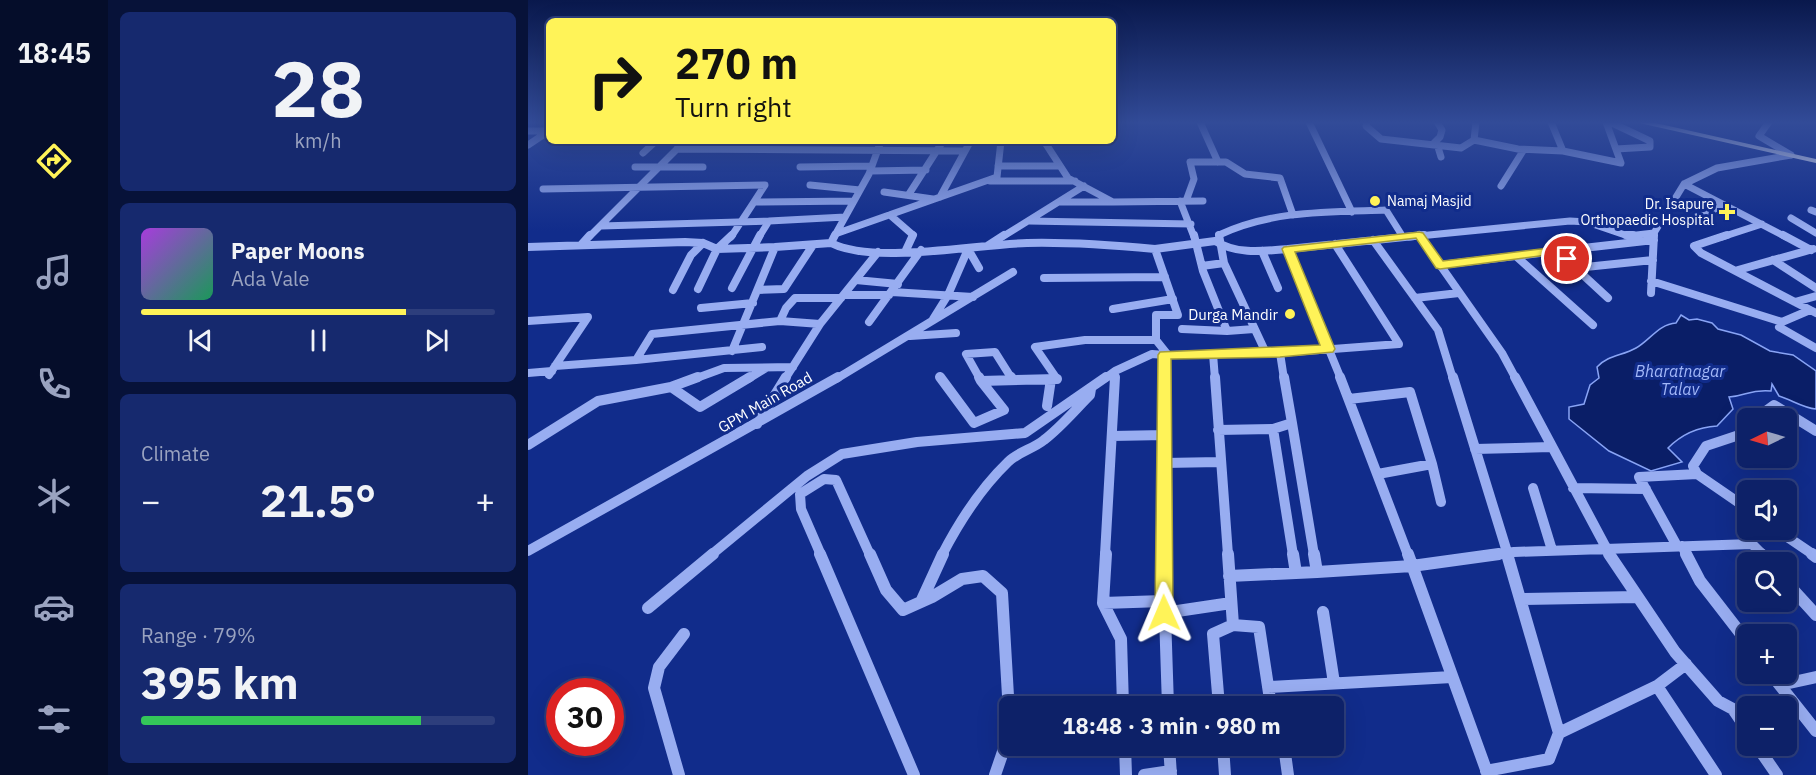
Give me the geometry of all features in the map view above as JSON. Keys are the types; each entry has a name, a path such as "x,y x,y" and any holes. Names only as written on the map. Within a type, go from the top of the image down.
{"street":[{"path":"581,246 667,158"},
{"path":"831,243 874,158"},
{"path":"909,195 933,158"},
{"path":"937,198 961,158"},
{"path":"838,232 997,177 999,158"},
{"path":"1055,158 1068,178 1113,202"},
{"path":"1216,158 1218,162"},
{"path":"1325,158 1352,212"},
{"path":"1501,186 1518,158"},
{"path":"1595,158 1621,164 1619,158"},
{"path":"1651,293 1654,236 1684,184 1717,168 1773,158"},
{"path":"1227,331 1202,266 1183,201 1194,179 1190,162 1226,162 1245,174 1280,178 1293,215"},
{"path":"998,166 1060,166"},
{"path":"635,167 703,167"},
{"path":"800,167 926,170"},
{"path":"985,182 1075,181"},
{"path":"1684,184 1813,249"},
{"path":"543,189 765,185 728,241 717,249 698,289"},
{"path":"810,185 860,190"},
{"path":"984,247 1084,186"},
{"path":"884,192 937,198"},
{"path":"754,202 854,201"},
{"path":"1059,202 1203,201"},
{"path":"1688,221 1724,205"},
{"path":"1266,353 1224,263 1219,235 1237,225 1275,216 1386,210 1403,237"},
{"path":"890,215 913,235 906,250"},
{"path":"601,226 740,223 845,217"},
{"path":"1791,218 1816,233"},
{"path":"732,288 752,248 769,221"},
{"path":"1029,221 1191,224"},
{"path":"528,247 703,243 717,249 831,243 839,247 878,252 969,249 1025,243 1102,244 1155,249 1215,241 1220,246 1262,251 1570,222 1587,222 1628,236 1654,236"},
{"path":"1762,225 1694,246 1701,253 1738,270 1813,311"},
{"path":"1419,235 1502,353 1604,547 1637,597 1686,664 1718,701 1733,709 1737,715"},
{"path":"1440,265 1517,257 1654,236"},
{"path":"1288,249 1378,474 1487,773 1549,759 1559,733 1521,599 1438,330 1373,240"},
{"path":"673,290 691,255 703,243"},
{"path":"648,608 807,476 842,454 917,442 1025,433 1115,371 1152,354 1280,353 1399,344 1335,244"},
{"path":"758,290 784,289 813,245"},
{"path":"732,351 775,247"},
{"path":"969,249 980,268"},
{"path":"931,323 948,295 969,249"},
{"path":"1155,249 1178,315 1156,315 1156,340 1166,355 1164,607 1168,696"},
{"path":"1738,270 1813,249"},
{"path":"869,322 921,250"},
{"path":"1262,251 1278,288"},
{"path":"1557,251 1608,298"},
{"path":"757,425 820,324 878,252"},
{"path":"1517,257 1593,325"},
{"path":"1576,268 1653,260"},
{"path":"1773,260 1816,288"},
{"path":"1202,266 1224,263"},
{"name":"GPM Main Road","path":"528,551 757,425 975,297 1012,272"},
{"path":"1044,278 1165,277"},
{"path":"856,280 898,284"},
{"path":"1651,281 1782,322 1813,311"},
{"path":"1415,298 1459,292"},
{"path":"780,321 786,308 795,298 890,294 975,297"},
{"path":"1796,302 1816,296"},
{"path":"1113,309 1173,299"},
{"path":"701,308 753,303"},
{"path":"528,321 588,317 552,370"},
{"path":"636,360 652,334 780,321 820,324"},
{"path":"1782,322 1779,327 1816,348"},
{"path":"1182,329 1227,331 1254,329"},
{"path":"906,336 956,333"},
{"path":"981,381 1056,379 1035,347 1085,340 1156,340"},
{"path":"528,373 762,347"},
{"path":"940,377 974,423 1004,410 981,381 966,354 995,352 1012,380"},
{"path":"1280,353 1317,572"},
{"path":"1213,354 1233,626"},
{"path":"528,445 598,401 671,387 724,368 793,367"},
{"path":"671,387 700,407 766,368"},
{"path":"1115,371 1103,603 1121,639 1123,696"},
{"path":"1047,406 1051,379"},
{"path":"921,602 946,545 989,485 1010,460 1037,445 1090,395 1092,387"},
{"path":"1349,399 1410,392 1441,502"},
{"path":"1797,419 1816,431"},
{"path":"1218,430 1273,429 1292,423"},
{"path":"1273,429 1296,573"},
{"path":"1112,436 1164,435"},
{"path":"1737,436 1706,446 1693,466 1697,474 1737,501"},
{"path":"1475,449 1551,447"},
{"path":"1164,463 1220,462"},
{"path":"1378,474 1432,464"},
{"path":"1697,474 1639,477 1700,581 1737,630"},
{"path":"914,775 801,509 800,494 824,479 836,480 886,590 903,610 962,579 983,576 1002,593 1008,696 1007,729 1006,740 994,775"},
{"path":"1533,488 1552,550"},
{"path":"1573,488 1646,489"},
{"path":"1791,540 1816,557"},
{"path":"1229,576 1412,566 1507,553 1604,547 1752,544 1760,552"},
{"path":"1797,594 1816,615"},
{"path":"1521,599 1637,597"},
{"path":"1103,603 1164,607 1231,603"},
{"path":"1323,612 1334,683"},
{"path":"1218,696 1213,634 1233,626 1260,627 1269,696"},
{"path":"679,775 654,688 659,667 684,634"},
{"path":"1559,733 1656,686 1686,664"},
{"path":"1268,687 1452,677"},
{"path":"1816,677 1780,685 1816,731"},
{"path":"1656,686 1716,775"},
{"path":"1125,756 1126,775"},
{"path":"1144,775 1171,773 1170,756"},
{"path":"1223,756 1225,775"},
{"path":"1285,756 1288,775"},
{"path":"1764,756 1776,775"}],"water":[{"name":"Bharatnagar Talav","path":"1681,315 1689,320 1697,319 1712,323 1718,329 1741,335 1770,351 1793,355 1816,371 1816,409 1779,396 1772,384 1771,391 1758,391 1729,397 1733,409 1717,426 1690,432 1668,448 1682,462 1651,471 1609,451 1569,419 1569,407 1584,404 1590,385 1599,378 1597,367 1601,363 1641,345 1660,329 1676,323"}],"place":[{"name":"Namaj Masjid","path":"1375,201"},
{"name":"Dr. Isapure Orthopaedic Hospital","path":"1727,212"},
{"name":"Durga Mandir","path":"1290,314"}],"route":[{"path":"1164,613 1164,355 1280,353 1328,349 1288,249 1419,235 1440,265 1557,251 1567,259"}]}
